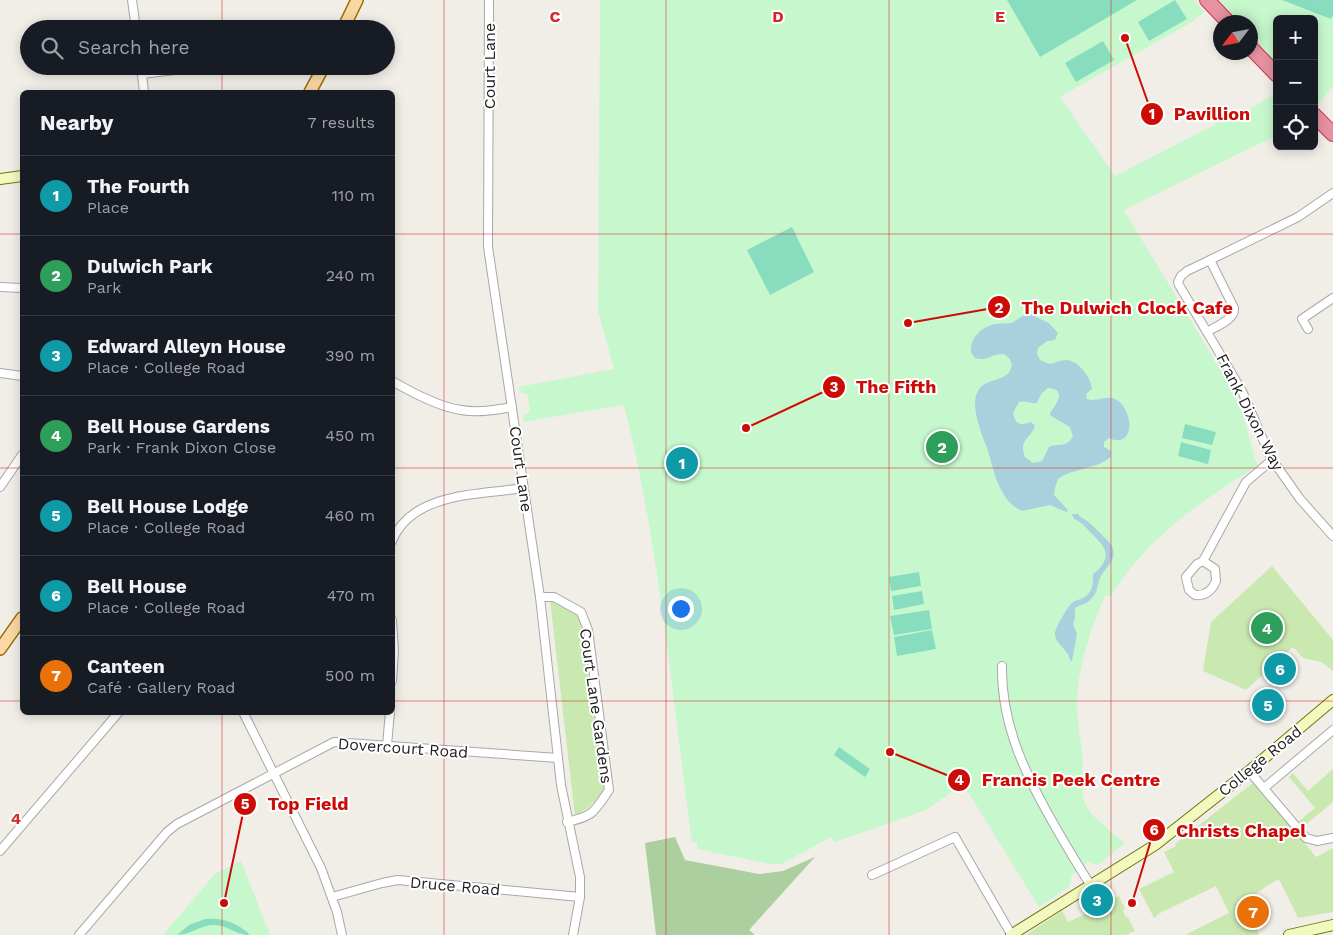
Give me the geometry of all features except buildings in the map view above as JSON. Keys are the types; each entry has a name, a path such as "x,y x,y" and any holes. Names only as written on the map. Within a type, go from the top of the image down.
{"highway":[{"path":"1207,0 1221,15"},
{"path":"1258,55 1273,71"},
{"path":"1318,119 1333,134"}],"main road":[{"path":"347,20 357,0"},
{"path":"311,90 319,75"},
{"path":"1,647 20,621"}],"street":[{"path":"132,0 135,20"},
{"name":"Court Lane","path":"489,0 488,247 540,597 567,822 578,864 580,897 574,935"},
{"path":"142,75 144,90"},
{"path":"0,179 20,176"},
{"name":"Frank Dixon Way","path":"1333,192 1298,217 1187,271 1178,282 1242,391 1272,460 1300,499 1333,536"},
{"path":"1207,332 1231,317 1234,313 1234,308 1210,260"},
{"path":"0,287 20,288"},
{"path":"1308,329 1302,319 1333,298"},
{"path":"0,372 20,376"},
{"path":"395,382 455,409 486,411 512,407"},
{"path":"0,487 20,458"},
{"path":"1203,561 1215,569 1216,581 1210,591 1201,595 1194,595 1189,590 1186,577 1196,564 1203,561 1246,482 1272,460"},
{"path":"395,535 406,520 417,511 431,504 448,499 523,488"},
{"name":"Court Lane Gardens","path":"540,597 554,597 581,612 588,630 610,790 593,813 585,818 567,822"},
{"path":"1002,666 1007,714 1022,764 1047,812 1090,884"},
{"name":"College Road","path":"1011,935 1156,844 1250,770 1333,700"},
{"path":"0,851 116,715"},
{"path":"244,715 316,858 332,897 342,935"},
{"path":"387,745 390,715"},
{"path":"1264,788 1333,730"},
{"name":"Dovercourt Road","path":"79,935 172,828 183,820 334,742 558,758"},
{"path":"1250,770 1306,838 1317,842 1333,838"},
{"path":"872,875 955,837 1011,935"},
{"name":"Druce Road","path":"332,897 382,882 398,880 580,897"},
{"path":"1289,935 1333,925"}],"green space":[{"path":"600,0 1194,0 1205,12 1190,23 1060,97 1115,176 1245,109 1247,111 1273,95 1273,137 1124,210 1226,379 1243,414 1257,466 1194,508 1158,539 1125,575 1110,597 1105,595 1095,621 1079,677 1077,705 1083,758 1083,792 1085,803 1092,814 1125,843 1099,864 1095,865 1088,862 1071,876 1069,887 1039,907 963,784 926,810 835,842 831,837 782,864 770,864 697,849 697,843 692,843 656,568 647,514 624,405 523,422 524,415 530,411 527,394 521,393 518,387 614,369 598,311"},
{"path":"1007,0 1137,0 1040,57"},
{"path":"1175,0 1187,19 1149,41 1138,22"},
{"path":"1217,0 1333,0 1333,87 1318,104 1318,15 1273,15 1273,63 1258,47 1258,15 1230,15"},
{"path":"1282,0 1333,0 1333,15 1331,19"},
{"path":"1103,41 1114,60 1076,82 1065,63"},
{"path":"792,227 814,272 770,295 747,250"},
{"path":"1185,424 1216,432 1212,445 1182,438"},
{"path":"1181,442 1211,450 1208,464 1178,456"},
{"path":"1272,566 1333,640 1333,671 1321,662 1303,658 1293,647 1246,690 1203,671 1211,622"},
{"path":"919,572 921,586 891,591 889,577"},
{"path":"922,591 924,604 894,610 892,596"},
{"path":"550,600 567,607 580,620 604,791 588,808 575,816"},
{"path":"929,610 932,629 894,635 890,616"},
{"path":"932,630 936,649 897,656 894,637"},
{"path":"839,747 870,769 865,777 834,755"},
{"path":"1333,769 1333,802 1303,827 1298,822 1315,808 1289,777 1293,773 1308,791"},
{"path":"1254,782 1316,857 1333,848 1333,912 1298,918 1279,879 1244,903 1258,935 1185,935 1229,913 1216,886 1160,913 1154,918 1139,889 1174,872 1164,852 1176,846 1175,844"},
{"path":"675,837 685,860 759,874 783,871 815,857 749,930 755,935 656,935 645,843"},
{"path":"241,861 270,935 163,935 215,874"},
{"path":"1119,896 1125,909 1123,911 1126,918 1128,917 1135,931 1126,935 1026,935 1062,911 1068,922 1103,906 1103,904"},
{"path":"205,919 218,919 229,922 240,927 250,935 245,935 222,926 212,925 186,934 177,935 189,925"}],"water":[{"path":"1029,314 1049,323 1058,333 1055,340 1047,341 1038,348 1037,354 1040,360 1050,364 1062,360 1075,363 1083,370 1091,384 1092,389 1086,394 1087,399 1113,398 1117,400 1124,408 1129,420 1128,432 1125,437 1120,440 1109,438 1104,442 1104,447 1111,451 1111,457 1058,479 1054,495 1067,509 1068,511 1066,512 1050,505 1022,511 1008,501 997,481 976,415 975,400 978,391 986,383 1006,375 1012,365 1010,359 1004,354 983,359 975,358 971,352 972,342 981,330 995,324 1011,323","holes":["1048,388 1058,391 1059,398 1050,413 1051,416 1070,427 1073,436 1065,444 1049,447 1042,461 1033,463 1025,457 1023,446 1035,426 1031,422 1019,424 1015,420 1013,413 1019,402 1037,403 1041,394"]},
{"path":"1072,514 1078,514 1092,525 1111,544 1114,551 1112,561 1101,577 1094,596 1088,602 1075,608 1073,624 1077,634 1072,661 1057,641 1055,634 1062,617 1070,605 1091,591 1093,574 1103,563 1106,553 1102,544 1083,524 1074,519"}],"place":[{"name":"Pavillion","path":"1125,38"},
{"name":"The Dulwich Clock Cafe","path":"908,323"},
{"name":"The Fifth","path":"746,428"},
{"name":"Dulwich Park","path":"942,447"},
{"name":"The Fourth","path":"682,463"},
{"name":"Bell House Gardens","path":"1267,628"},
{"name":"Bell House","path":"1280,669"},
{"name":"Bell House Lodge","path":"1268,705"},
{"name":"Francis Peek Centre","path":"890,752"},
{"name":"Edward Alleyn House","path":"1097,900"},
{"name":"Top Field","path":"224,903"},
{"name":"Christs Chapel","path":"1132,903"},
{"name":"Canteen","path":"1253,912"}]}
